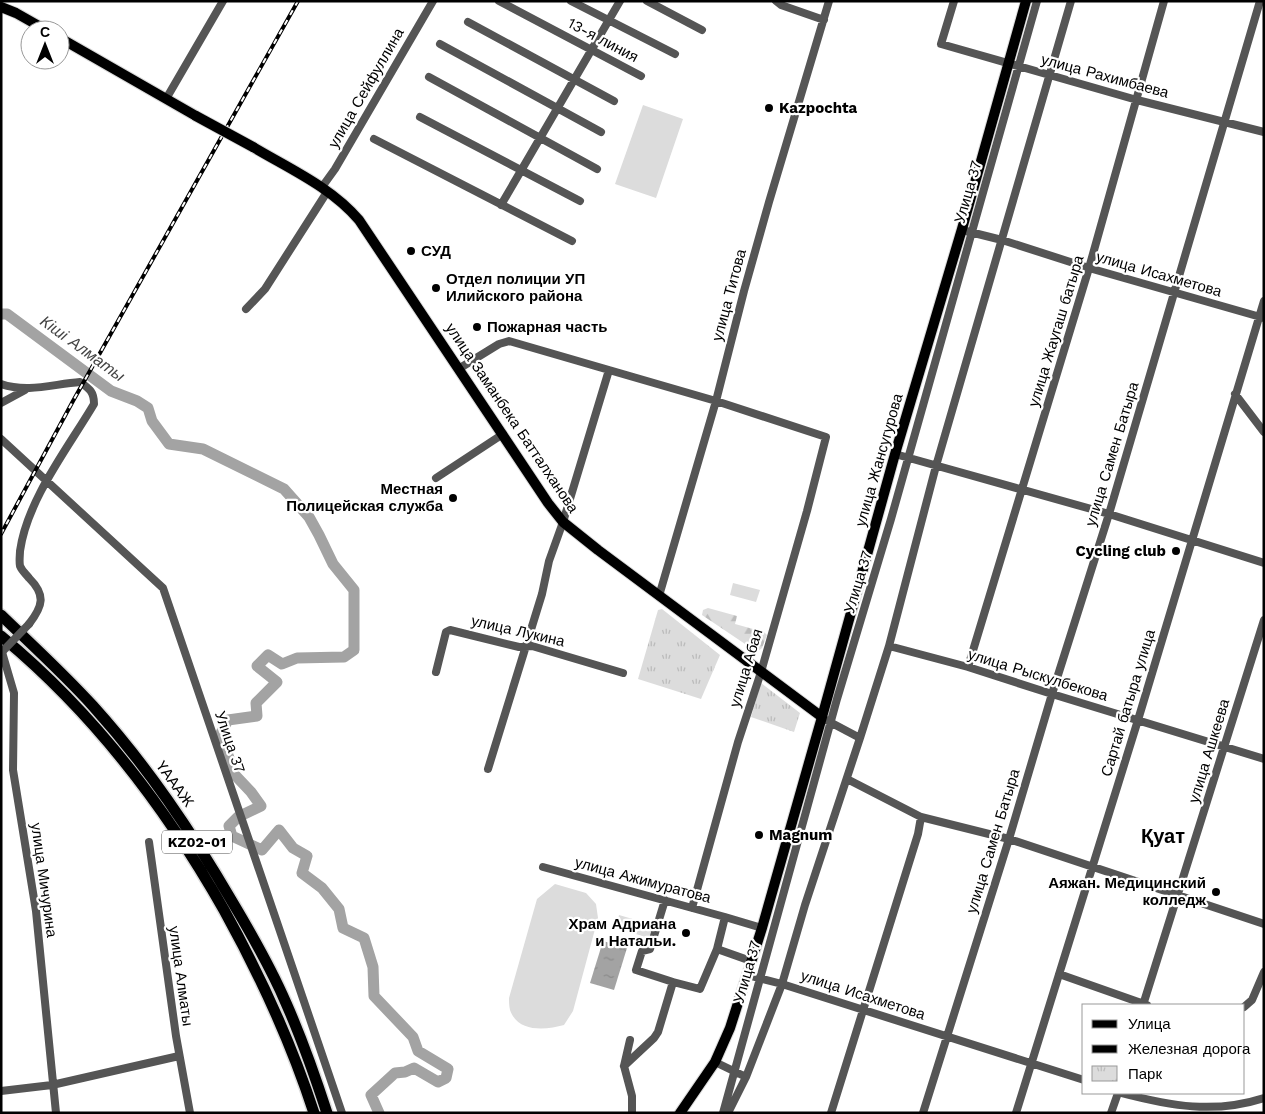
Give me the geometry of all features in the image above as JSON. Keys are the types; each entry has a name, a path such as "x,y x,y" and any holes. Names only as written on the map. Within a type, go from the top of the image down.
{"highway":[{"name":"ҮАААЖ","path":"1,615 64,675 98,712 149,773 191,832 274,976 298,1031 328,1113"},
{"name":"ҮАААЖ","path":"1,636 70,700 115,748 180,836 232,924 271,1000 298,1065 314,1113"}],"main road":[{"name":"улица Жансугурова","path":"680,1113 715,1062 730,1028 762,928 895,454 962,230 1026,1"},
{"path":"1,7 28,20"},
{"path":"70,44 166,99"},
{"name":"улица Заманбека Батталханова","path":"166,99 325,189 339,200 360,220 548,503 563,522 658,596 822,717"}],"street":[{"path":"166,99 223,1"},
{"name":"улица Сейфуллина","path":"246,309 265,289 325,189 432,1"},
{"name":"13-я линия","path":"500,1 641,76"},
{"path":"571,1 675,54"},
{"path":"501,205 620,1"},
{"path":"647,1 702,30"},
{"path":"776,1 781,5 824,20"},
{"name":"улица Титова","path":"658,596 716,401 744,291 829,1"},
{"name":"улица Рахимбаева","path":"954,1 941,44 1137,100 1264,132"},
{"name":"Улица 37","path":"723,1113 837,699 891,519 1036,1"},
{"name":"улица Исахметова","path":"1071,1 936,466 889,646 805,905 782,984 1082,1079"},
{"name":"улица Жаугаш батыра","path":"968,667 1089,268 1164,1"},
{"name":"улица Самен Батыра","path":"922,1113 1009,839 1108,514 1260,1"},
{"path":"468,22 614,101"},
{"path":"440,44 601,132"},
{"path":"429,77 597,169"},
{"path":"420,117 580,201"},
{"path":"374,139 572,241"},
{"name":"улица Исахметова","path":"962,230 1002,240 1089,268 1261,318"},
{"name":"Сартай батыра улица","path":"1016,1113 1138,720 1235,394 1261,318 1264,301"},
{"path":"460,368 499,344 508,341 716,401"},
{"path":"488,769 542,594 549,561 610,370"},
{"path":"1,384 25,390 80,382 91,390 94,396 94,404 38,496 20,549 19,564 22,571 38,588 42,598 38,612 2,653"},
{"path":"1,402 25,390"},
{"path":"1235,394 1264,432"},
{"name":"улица Абая","path":"692,908 738,742 761,672 807,511 826,437 716,401"},
{"path":"436,478 503,434"},
{"name":"Улица 37","path":"1,439 163,588 342,1113"},
{"path":"895,454 1108,514 1264,563"},
{"name":"улица Ашкеева","path":"1145,1004 1264,620"},
{"name":"улица Лукина","path":"436,672 446,632 450,630 519,647 532,646 623,673"},
{"name":"улица Рыскулбекова","path":"889,646 968,667 1264,759"},
{"name":"улица Мичурина","path":"2,653 14,693 12,770 36,911 56,1113"},
{"path":"822,717 860,738"},
{"path":"847,779 921,817 1009,839 1264,924"},
{"path":"831,1113 918,834 921,817"},
{"name":"улица Алматы","path":"149,842 179,1056 190,1113"},
{"name":"улица Ажимуратова","path":"543,867 725,917 717,949 700,989 673,982"},
{"path":"624,1066 658,1032 673,982 636,970 642,951 650,949 665,900"},
{"path":"725,917 762,928"},
{"path":"717,949 751,961"},
{"path":"1245,1006 1252,1000 1264,972"},
{"path":"1059,974 1142,1004"},
{"path":"728,1113 746,1077 782,984 746,975"},
{"path":"630,1040 624,1066 632,1096 632,1113"},
{"path":"1,1091 52,1085 179,1056"},
{"path":"715,1062 746,1077"},
{"path":"1111,1113 1119,1094"},
{"path":"1123,1094 1174,1106 1212,1111 1248,1105 1264,1098"}],"green space":[{"path":"643,105 683,119 656,198 615,184"},
{"path":"733,583 760,590 756,602 730,595"},
{"path":"708,608 737,616 735,624 764,632 767,635 762,648 757,652 702,615 703,610"},
{"path":"662,609 720,655 701,699 638,679 658,610"},
{"path":"761,683 800,713 794,732 751,717"},
{"path":"555,884 586,893 596,904 598,918 573,1011 564,1025 541,1029 519,1023 510,1010 509,998 537,899"},
{"path":"619,915 653,925 649,938 616,928"}],"water":[{"path":"603,941 627,948 614,990 590,983"}],"waterway":[{"name":"Кіші Алматы","path":"1,314 7,314 111,391 137,401 148,408 152,421 169,444 203,449 284,489 309,517 333,564 354,590 354,650 344,657 297,658 282,664 268,655 257,666 277,682 256,703 257,716 228,720 221,733 234,774 261,806 238,817 229,826 232,836 262,850 279,830 293,848 307,856 302,873 322,888 339,909 343,928 364,938 373,967 374,996 413,1037 418,1051 448,1069 446,1078 438,1082 414,1068 405,1072 395,1073 371,1095 379,1113"}],"railway":[{"path":"1,534 73,401 298,1"}],"place":[{"name":"Kazpochta","path":"769,108"},
{"name":"СУД","path":"411,251"},
{"name":"Отдел полиции УП Илийского района","path":"436,288"},
{"name":"Пожарная часть","path":"477,327"},
{"name":"Местная Полицейская служба","path":"453,498"},
{"name":"Cycling club","path":"1176,551"},
{"name":"Magnum","path":"759,835"},
{"name":"Аяжан. Медицинский колледж","path":"1216,892"},
{"name":"Храм Адриана и Натальи.","path":"686,933"}],"district":[{"name":"Қуат","path":"1163,836"}]}
